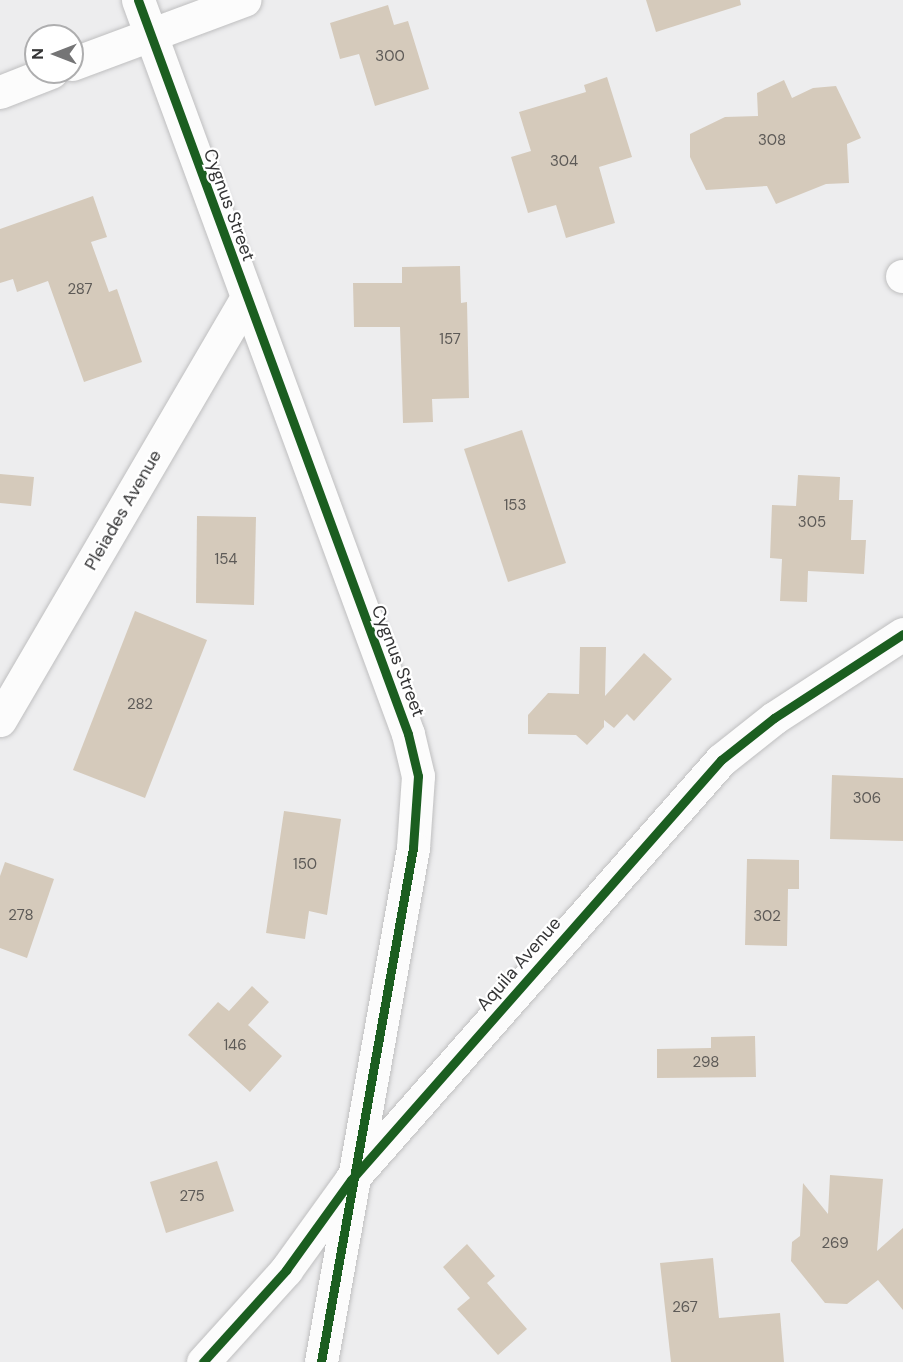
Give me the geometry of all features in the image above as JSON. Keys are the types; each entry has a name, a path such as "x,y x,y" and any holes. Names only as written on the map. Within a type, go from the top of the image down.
{"street":[{"name":"Cygnus Street","path":"138,0 245,300 408,734 418,776 413,848 351,1180 321,1362"},
{"path":"84,59 244,0"},
{"path":"0,92 24,83"},
{"name":"Pleiades Avenue","path":"0,720 245,300"},
{"name":"Aquila Avenue","path":"203,1362 286,1270 351,1180 721,760 774,718 903,634"}],"building":[{"path":"646,0 740,0 741,5 656,32"},
{"path":"388,5 394,25 408,21 429,89 375,106 359,54 340,59 330,23"},
{"path":"607,77 632,157 599,167 615,223 566,238 556,205 528,213 511,157 531,151 519,112 586,92 584,85"},
{"path":"784,80 792,98 813,88 836,86 861,138 847,144 849,183 826,184 776,204 767,186 706,190 690,157 690,134 725,117 758,116 757,93"},
{"path":"93,196 107,237 91,242 109,292 117,289 142,362 84,382 48,281 17,292 13,279 0,283 0,229"},
{"path":"460,266 461,303 467,302 469,398 432,399 433,422 403,423 400,327 354,327 353,283 402,283 402,267"},
{"path":"522,430 566,563 508,582 464,449"},
{"path":"0,474 34,477 31,506 0,503"},
{"path":"798,475 840,477 839,500 853,500 851,540 866,540 864,574 808,571 807,602 780,601 782,559 770,558 772,505 796,506"},
{"path":"197,516 256,517 254,605 196,603"},
{"path":"135,611 207,640 145,798 73,770"},
{"path":"580,647 606,647 605,696 644,653 672,679 634,721 627,714 614,728 604,720 604,727 587,745 576,735 528,734 528,715 548,693 579,694"},
{"path":"832,775 903,778 903,841 830,839"},
{"path":"284,811 341,819 327,915 309,911 305,939 266,933"},
{"path":"747,859 799,860 799,889 788,889 787,946 745,945"},
{"path":"5,862 54,879 27,958 0,948 0,876"},
{"path":"252,986 269,1002 248,1025 282,1056 250,1092 188,1035 218,1002 229,1011"},
{"path":"755,1036 756,1077 657,1078 657,1049 711,1048 711,1037"},
{"path":"217,1161 234,1211 166,1233 150,1182"},
{"path":"830,1175 883,1179 877,1251 903,1228 903,1310 878,1280 847,1304 825,1303 791,1261 792,1242 800,1236 803,1183 828,1214"},
{"path":"467,1244 495,1276 487,1283 527,1329 498,1355 457,1309 470,1298 443,1267"},
{"path":"713,1258 719,1318 780,1313 784,1362 671,1362 660,1263"}],"cycle path":[{"path":"138,0 408,734 418,776 413,848 321,1362"},
{"path":"203,1362 286,1270 351,1180 721,760 774,718 903,634"}]}
